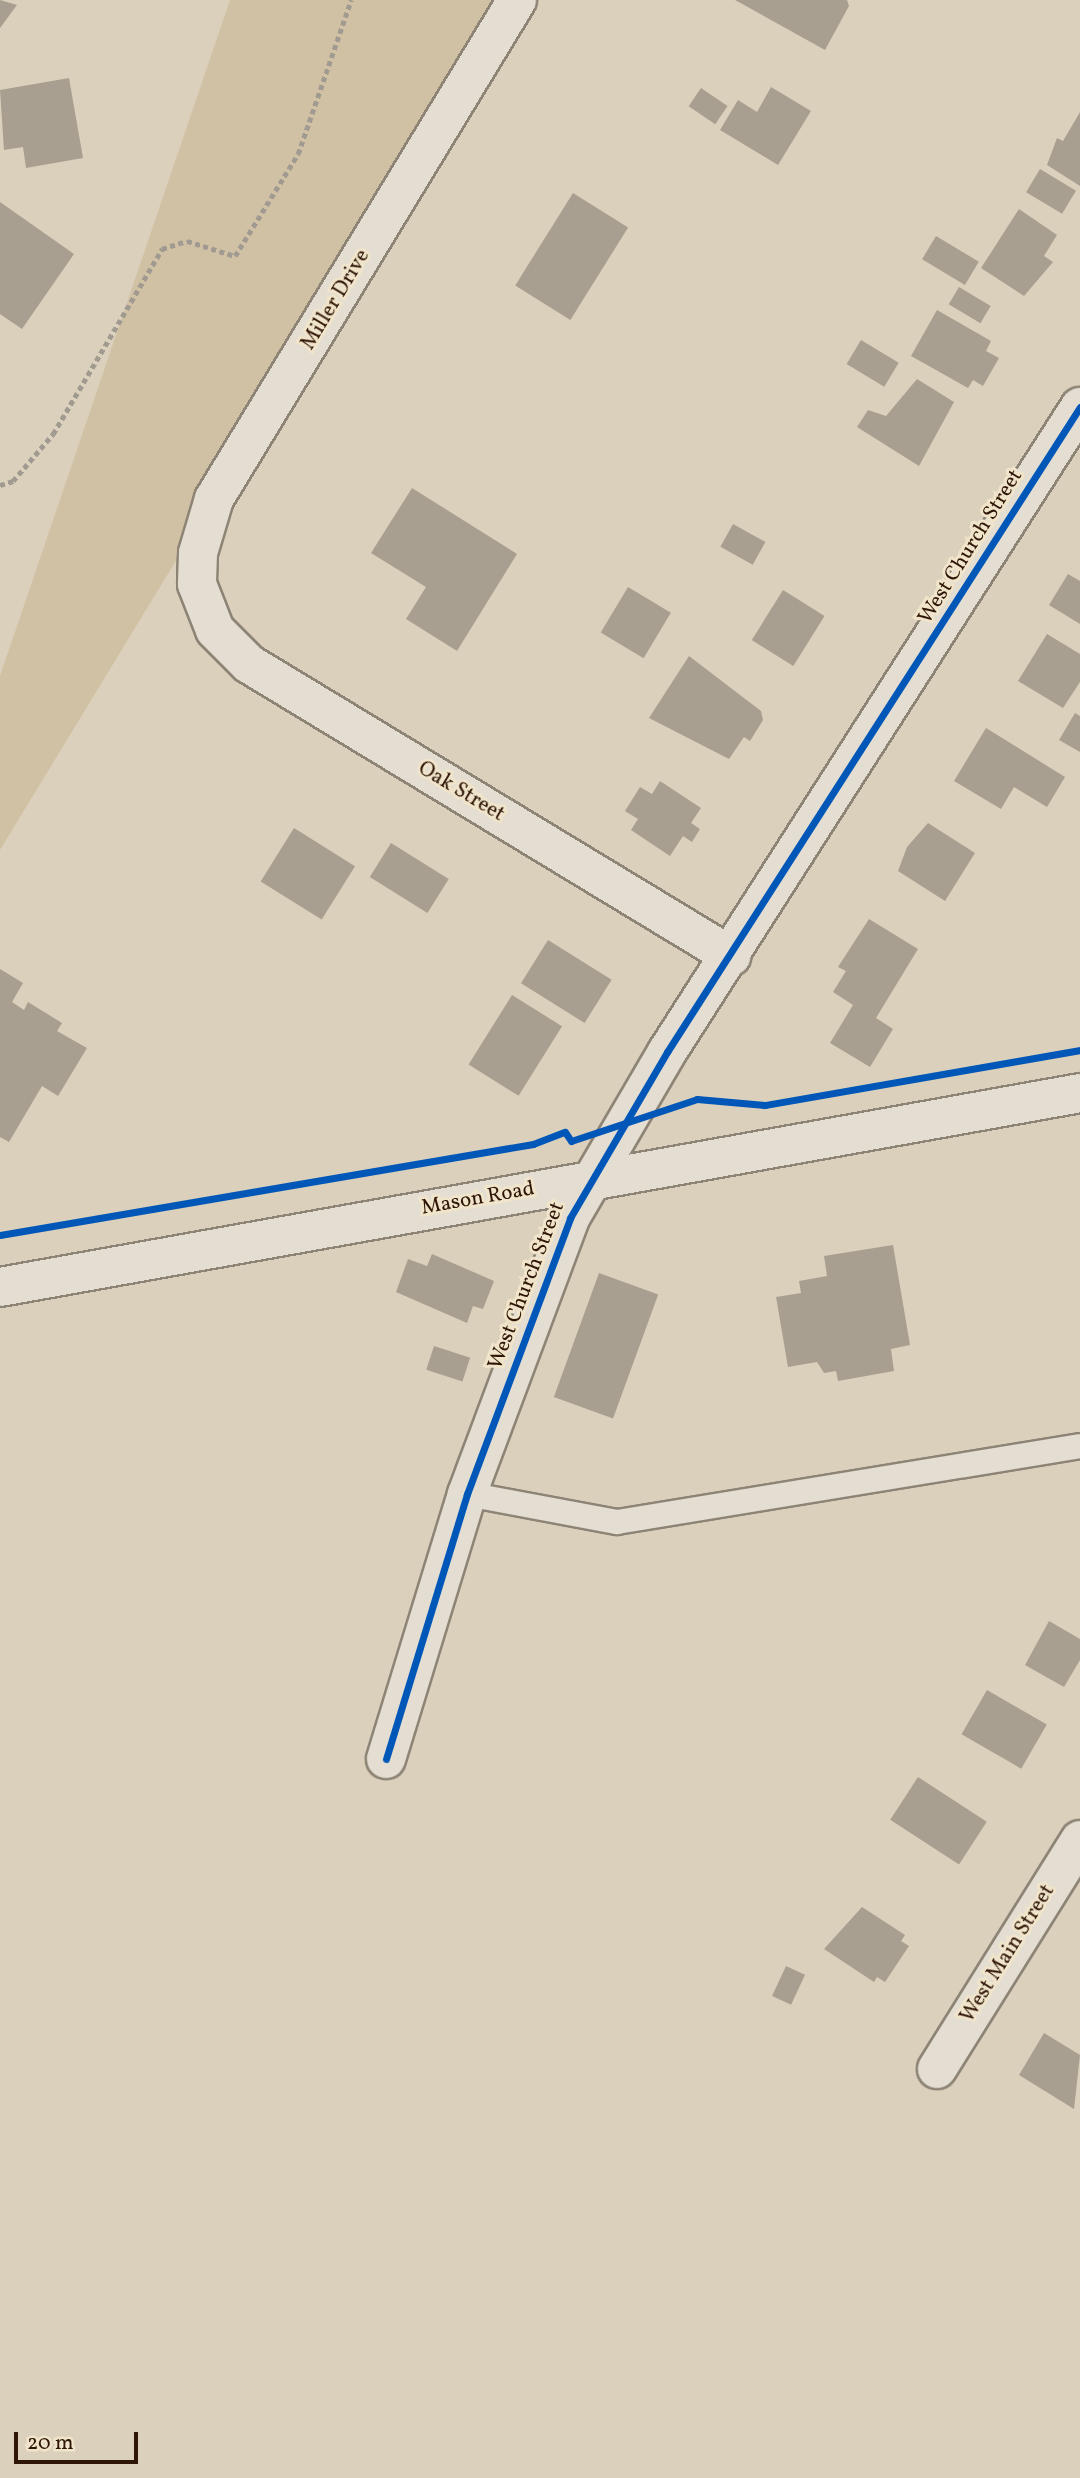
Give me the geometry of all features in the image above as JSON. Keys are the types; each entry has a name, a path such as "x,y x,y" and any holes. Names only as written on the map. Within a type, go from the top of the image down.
{"street":[{"name":"Miller Drive","path":"207,613 198,553 214,499 517,0"},
{"name":"West Church Street","path":"386,1759 467,1494 562,1236 591,1179 1080,407"},
{"name":"Oak Street","path":"207,613 229,648 249,664 731,956"},
{"name":"Mason Road","path":"0,1287 1080,1093"},
{"name":"West Main Street","path":"937,2069 1080,1840"}],"lane":[{"path":"467,1494 617,1522 1080,1446"}],"path":[{"path":"0,485 13,481 52,434 162,249 187,241 235,256 298,154 351,0"}],"shaded area":[{"path":"230,0 517,0 0,850 0,676"}],"building":[{"path":"0,0 17,5 0,28"},
{"path":"735,0 847,0 849,6 825,50"},
{"path":"69,78 83,158 26,168 23,147 4,150 0,90"},
{"path":"771,87 811,111 778,165 720,130 738,100 757,112"},
{"path":"701,88 728,106 715,124 689,106"},
{"path":"1080,112 1080,186 1047,165 1057,138 1063,141"},
{"path":"1040,169 1076,191 1062,214 1026,192"},
{"path":"573,193 628,227 570,320 515,285"},
{"path":"0,202 74,254 22,329 0,314"},
{"path":"1019,209 1057,235 1044,256 1053,262 1024,296 981,268"},
{"path":"936,236 979,262 965,285 922,259"},
{"path":"959,287 991,306 980,323 949,304"},
{"path":"937,310 991,341 986,351 999,358 983,386 973,380 968,388 911,356"},
{"path":"861,340 899,363 884,387 847,364"},
{"path":"917,379 954,402 919,466 857,427 868,410 886,416"},
{"path":"412,488 517,554 457,651 406,619 426,587 371,553"},
{"path":"733,524 765,542 753,565 720,547"},
{"path":"1068,574 1080,581 1080,624 1049,605"},
{"path":"628,587 671,613 644,658 601,632"},
{"path":"783,590 825,616 793,666 752,640"},
{"path":"1047,634 1080,654 1080,682 1063,708 1018,681"},
{"path":"689,656 761,711 763,720 750,741 744,737 729,759 649,718"},
{"path":"1075,713 1080,716 1080,752 1059,740"},
{"path":"986,728 1065,777 1047,807 1014,787 1001,809 954,781"},
{"path":"660,781 701,808 691,823 700,829 692,842 683,836 670,856 631,830 638,819 625,811 640,787 652,794"},
{"path":"928,823 975,853 945,901 898,871 907,847"},
{"path":"294,828 355,866 322,920 261,881"},
{"path":"391,843 449,879 427,913 370,877"},
{"path":"869,919 918,949 876,1018 893,1029 870,1067 830,1043 853,1005 833,992 846,971 838,967"},
{"path":"548,940 612,980 585,1023 521,983"},
{"path":"0,969 23,983 12,1002 24,1010 28,1002 62,1023 57,1031 87,1048 58,1096 42,1086 9,1142 0,1137"},
{"path":"512,995 562,1026 519,1096 469,1065"},
{"path":"893,1245 910,1345 891,1349 894,1371 838,1381 836,1371 824,1373 817,1362 788,1367 776,1297 801,1293 799,1281 827,1276 824,1256"},
{"path":"432,1254 494,1281 483,1309 473,1306 467,1323 396,1292 408,1259 427,1266"},
{"path":"599,1273 658,1295 613,1419 554,1397"},
{"path":"434,1346 470,1358 462,1382 426,1370"},
{"path":"1049,1621 1080,1639 1080,1660 1064,1687 1025,1665"},
{"path":"987,1690 1047,1724 1021,1769 962,1734"},
{"path":"918,1777 987,1822 959,1864 890,1820"},
{"path":"862,1907 905,1935 901,1941 909,1946 885,1982 877,1977 874,1982 824,1949"},
{"path":"786,1966 805,1975 791,2005 772,1996"},
{"path":"1044,2033 1080,2055 1074,2109 1019,2075"}],"cycle path":[{"path":"386,1759 467,1494 570,1218 667,1052 1080,407"},
{"path":"0,1235 533,1144 565,1132 571,1141 697,1099 765,1105 1080,1050"}]}
